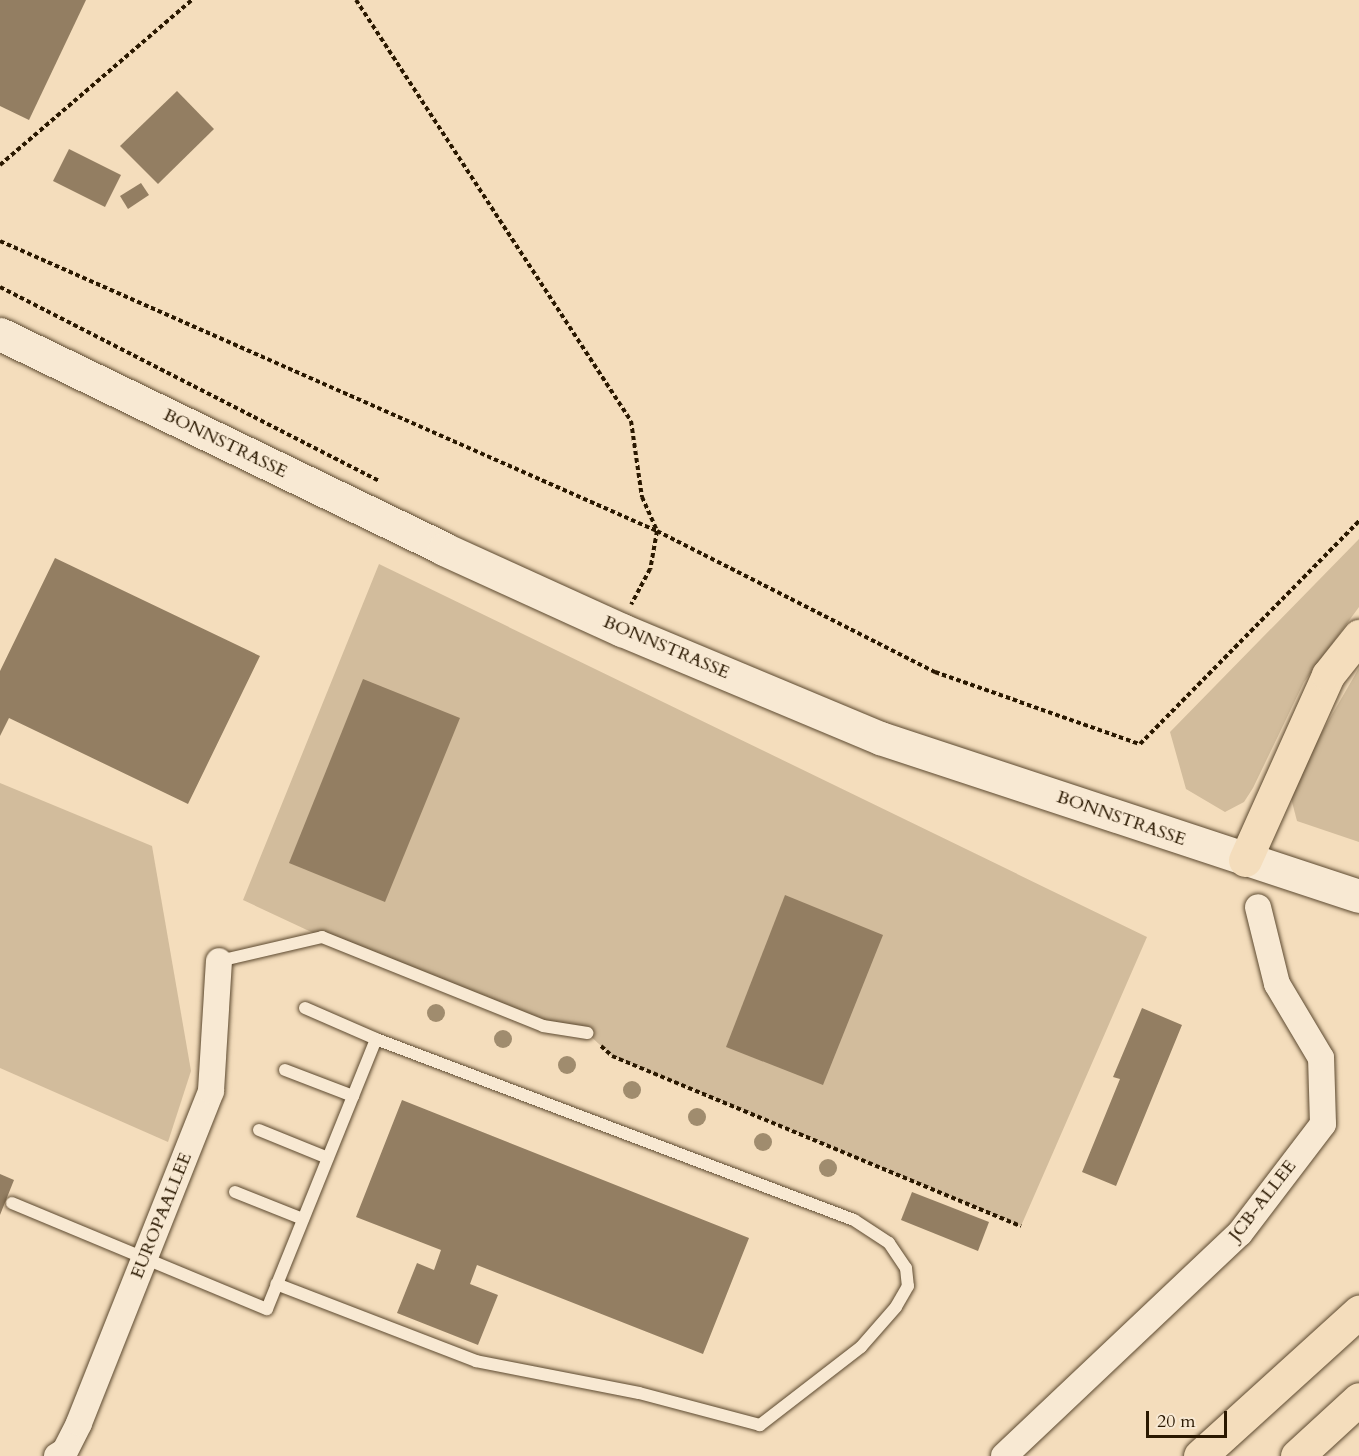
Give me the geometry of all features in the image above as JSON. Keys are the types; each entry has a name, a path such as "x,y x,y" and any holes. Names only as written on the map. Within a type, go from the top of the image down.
{"highway":[{"path":"1245,860 1328,675 1359,636"},
{"path":"1200,1456 1359,1312"},
{"path":"1297,1456 1359,1399"}],"main road":[{"name":"BONNSTRASSE","path":"0,334 444,549 621,630 880,738 1359,896"}],"street":[{"name":"JCB-ALLEE","path":"1004,1456 1240,1233 1323,1124 1320,1058 1277,984 1258,907"},
{"name":"EUROPAALLEE","path":"57,1456 65,1451 80,1423 212,1092 219,961"}],"lane":[{"path":"219,961 322,937 543,1026 587,1033"},
{"path":"276,1284 476,1360 639,1393 760,1425 861,1347 896,1307 908,1286 906,1268 889,1243 854,1220 376,1039 305,1008"},
{"path":"12,1203 267,1309 376,1039"},
{"path":"285,1070 353,1096"},
{"path":"260,1130 328,1158"},
{"path":"235,1191 303,1219"}],"path":[{"path":"0,165 192,0"},
{"path":"356,0 631,421 642,497 657,531 650,569 631,604 621,599"},
{"path":"0,241 657,531 935,672 1140,744 1359,521"},
{"path":"0,287 387,485"},
{"path":"587,1033 612,1056 1021,1226"}],"shaded area":[{"path":"1359,539 1359,607 1304,682 1244,802 1225,812 1186,789 1170,732"},
{"path":"379,564 1147,937 1021,1226 612,1056 587,1033 543,1026 322,937 243,900"},
{"path":"1359,668 1359,842 1297,821 1291,798 1311,751"},
{"path":"0,783 152,846 191,1071 168,1142 0,1068"}],"building":[{"path":"0,0 86,0 29,120 0,106"},
{"path":"177,91 214,129 158,184 120,146"},
{"path":"69,149 121,175 105,207 53,181"},
{"path":"141,183 149,195 128,209 120,196"},
{"path":"55,558 260,656 188,804 9,718 0,736 0,671"},
{"path":"363,679 460,718 385,902 289,863"},
{"path":"785,895 883,935 823,1085 726,1047"},
{"path":"1142,1008 1182,1025 1116,1186 1082,1172 1120,1079 1113,1077"},
{"path":"402,1100 749,1238 703,1354 477,1265 470,1284 498,1295 478,1345 397,1313 417,1263 434,1270 441,1250 356,1217"},
{"path":"0,1174 14,1180 0,1215"},
{"path":"912,1192 989,1222 978,1251 901,1220"}]}
